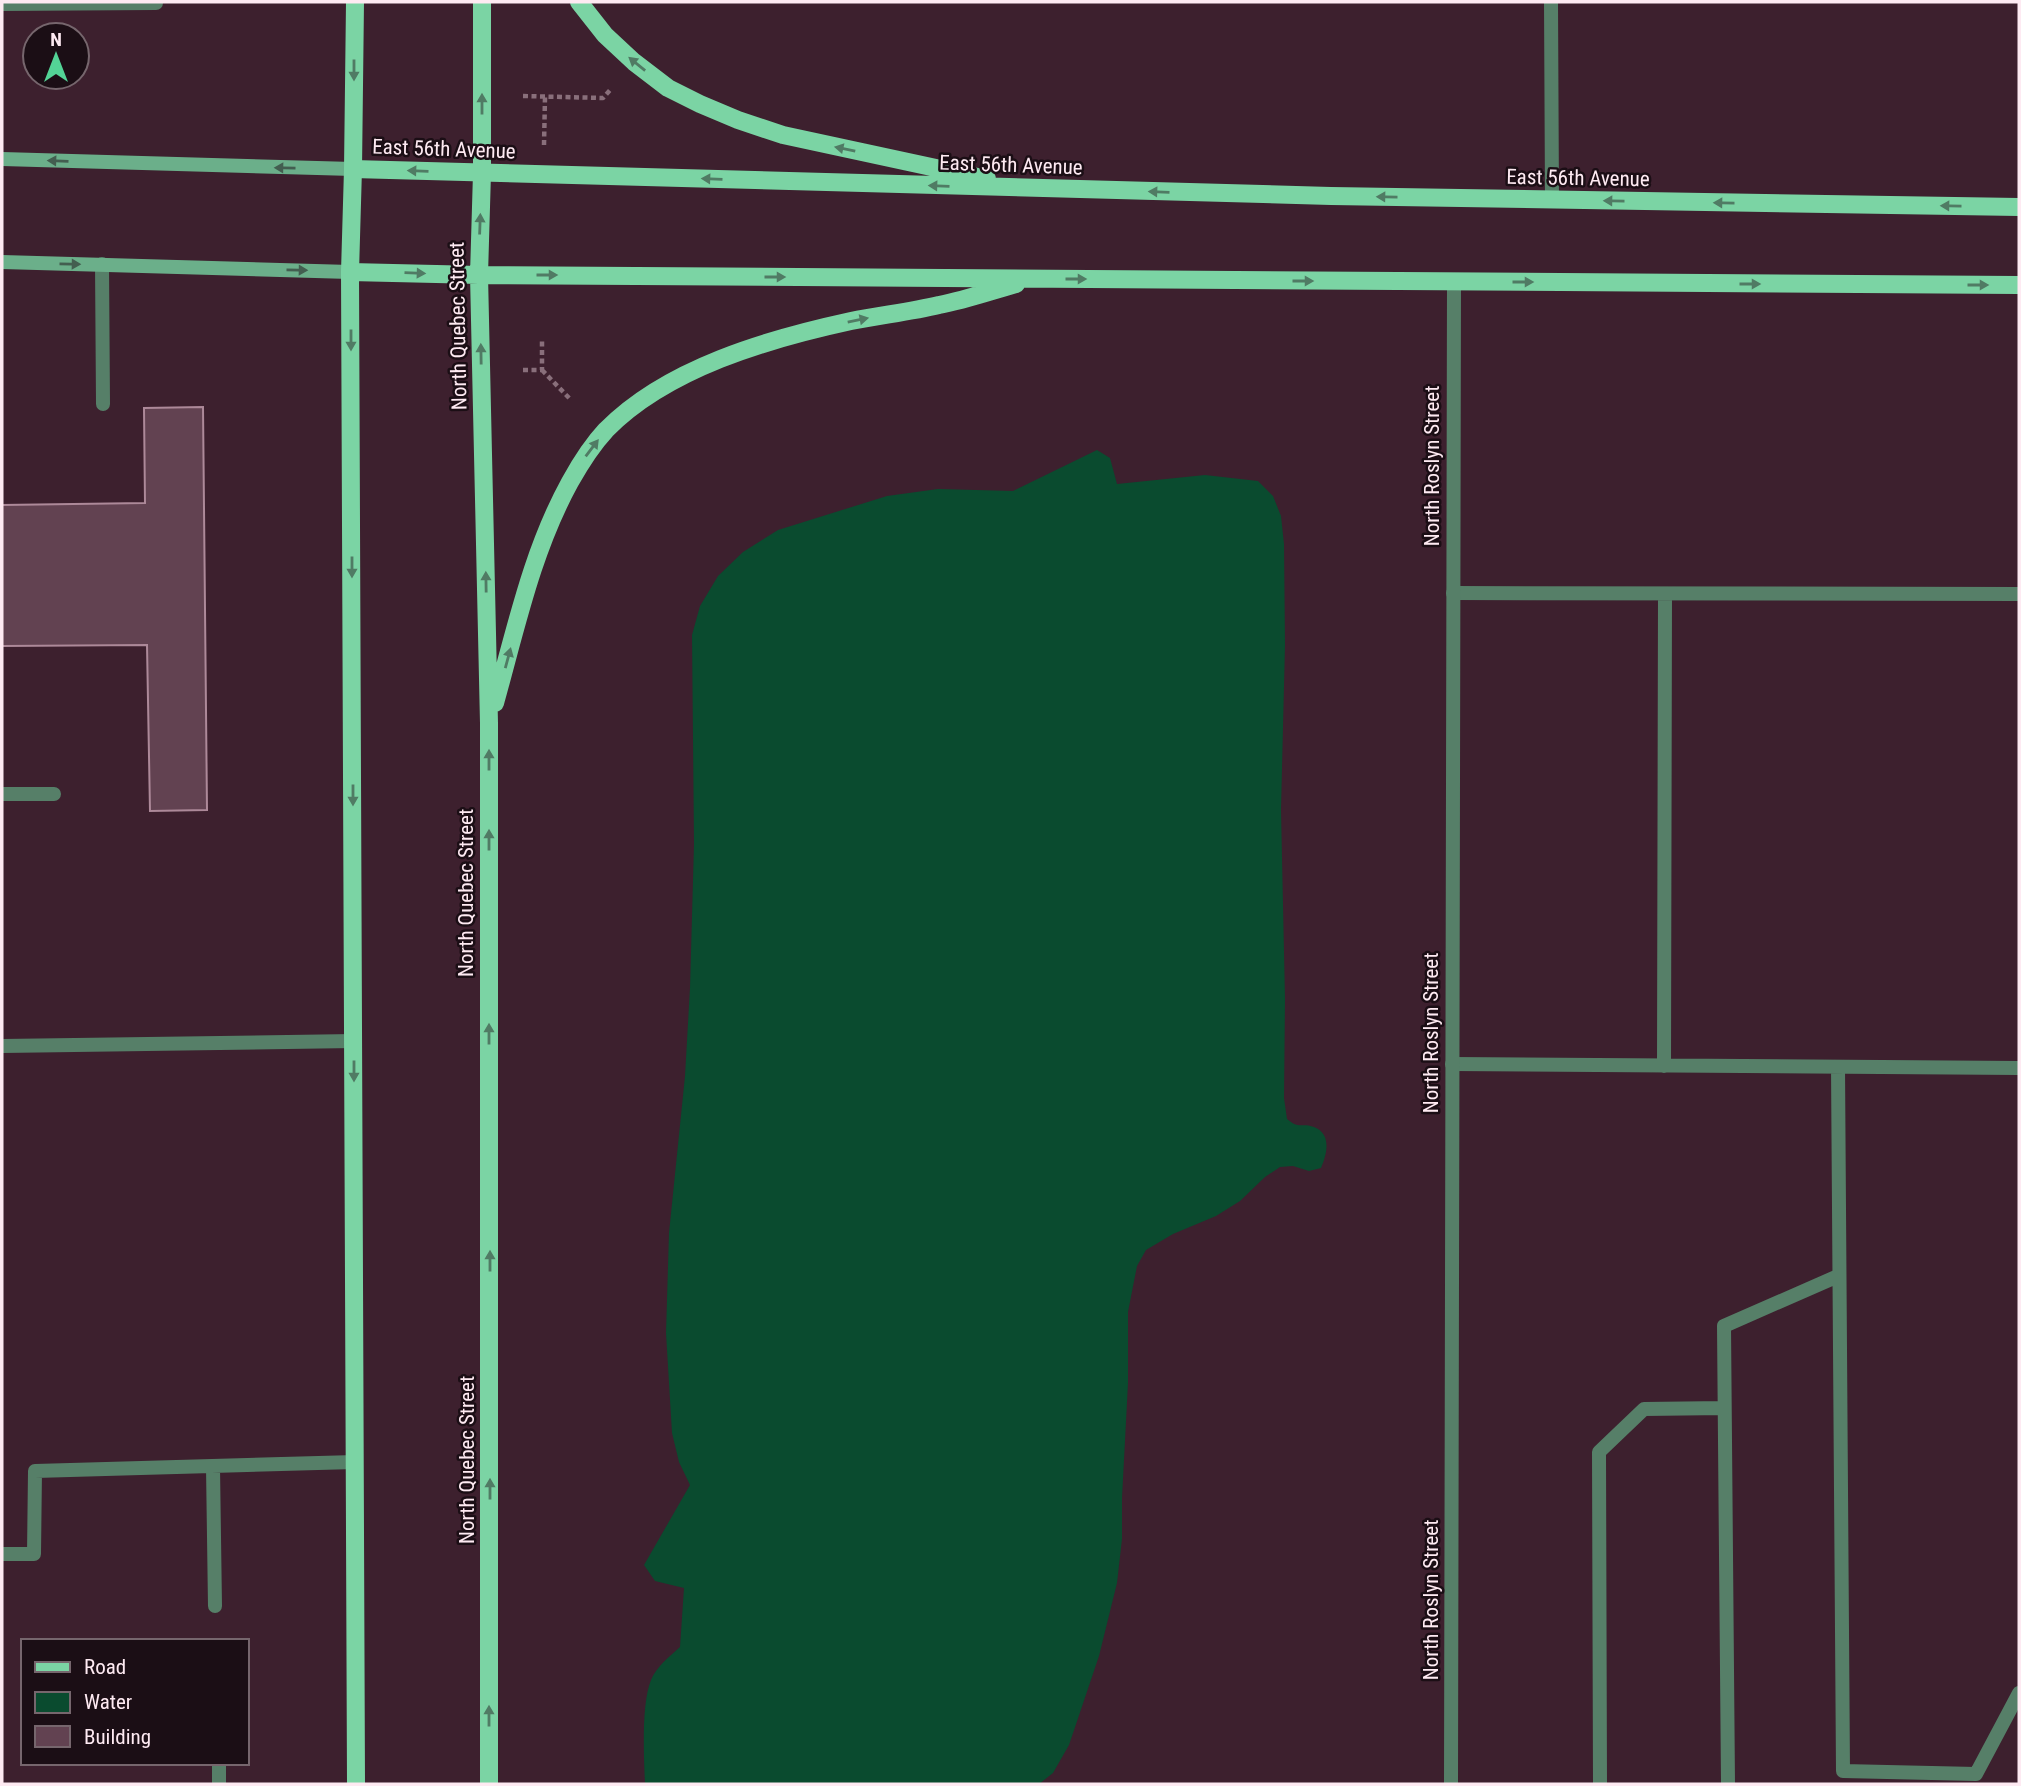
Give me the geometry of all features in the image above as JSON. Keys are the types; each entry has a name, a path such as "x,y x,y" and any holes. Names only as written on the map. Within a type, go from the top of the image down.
{"main road":[{"path":"355,2 350,272 356,1784"},
{"name":"North Quebec Street","path":"482,2 479,275 489,723 489,1784"},
{"path":"579,2 605,35 668,88 726,114 796,138 1032,188"},
{"name":"East 56th Avenue","path":"2,159 1032,188 2019,207"},
{"path":"2,262 479,275 2019,285"},
{"path":"489,723 534,562 569,483 605,432 623,415 654,392 691,372 750,349 806,332 940,305 1036,279"}],"street":[{"path":"1551,2 1552,200"},
{"path":"2,4 156,3"},
{"path":"102,264 103,404"},
{"name":"North Roslyn Street","path":"1451,1784 1454,282"},
{"path":"1453,593 2019,594"},
{"path":"1664,1066 1665,594"},
{"path":"2,794 54,794"},
{"path":"2,1046 354,1041"},
{"path":"1452,1064 2019,1068"},
{"path":"1838,1067 1843,1778 1976,1774 2019,1693"},
{"path":"1728,1784 1724,1326 1838,1276"},
{"path":"1600,1784 1599,1452 1644,1409 1724,1408"},
{"path":"2,1554 34,1554 35,1471 355,1462"},
{"path":"213,1467 215,1606"},
{"path":"219,1765 219,1784"}],"path":[{"path":"523,96 603,98 612,88"},
{"path":"544,145 545,97"},
{"path":"542,338 542,370 570,400"},
{"path":"523,370 542,370"}],"water":[{"path":"1097,450 1110,458 1117,484 1205,475 1258,481 1273,496 1281,516 1284,544 1285,645 1281,810 1284,1098 1287,1119 1298,1125 1314,1127 1324,1134 1327,1145 1323,1163 1321,1168 1309,1171 1293,1166 1280,1167 1240,1201 1216,1216 1173,1234 1146,1250 1137,1266 1128,1312 1122,1539 1117,1583 1099,1656 1069,1745 1053,1773 1039,1784 645,1784 644,1731 648,1691 656,1671 680,1647 684,1588 655,1581 644,1565 690,1485 679,1462 672,1433 666,1333 669,1233 685,1076 690,988 694,844 692,635 700,606 718,576 743,552 778,530 887,496 938,489 1013,491"}],"building":[{"path":"203,407 207,810 150,811 147,645 2,646 2,505 145,503 144,408"}]}
